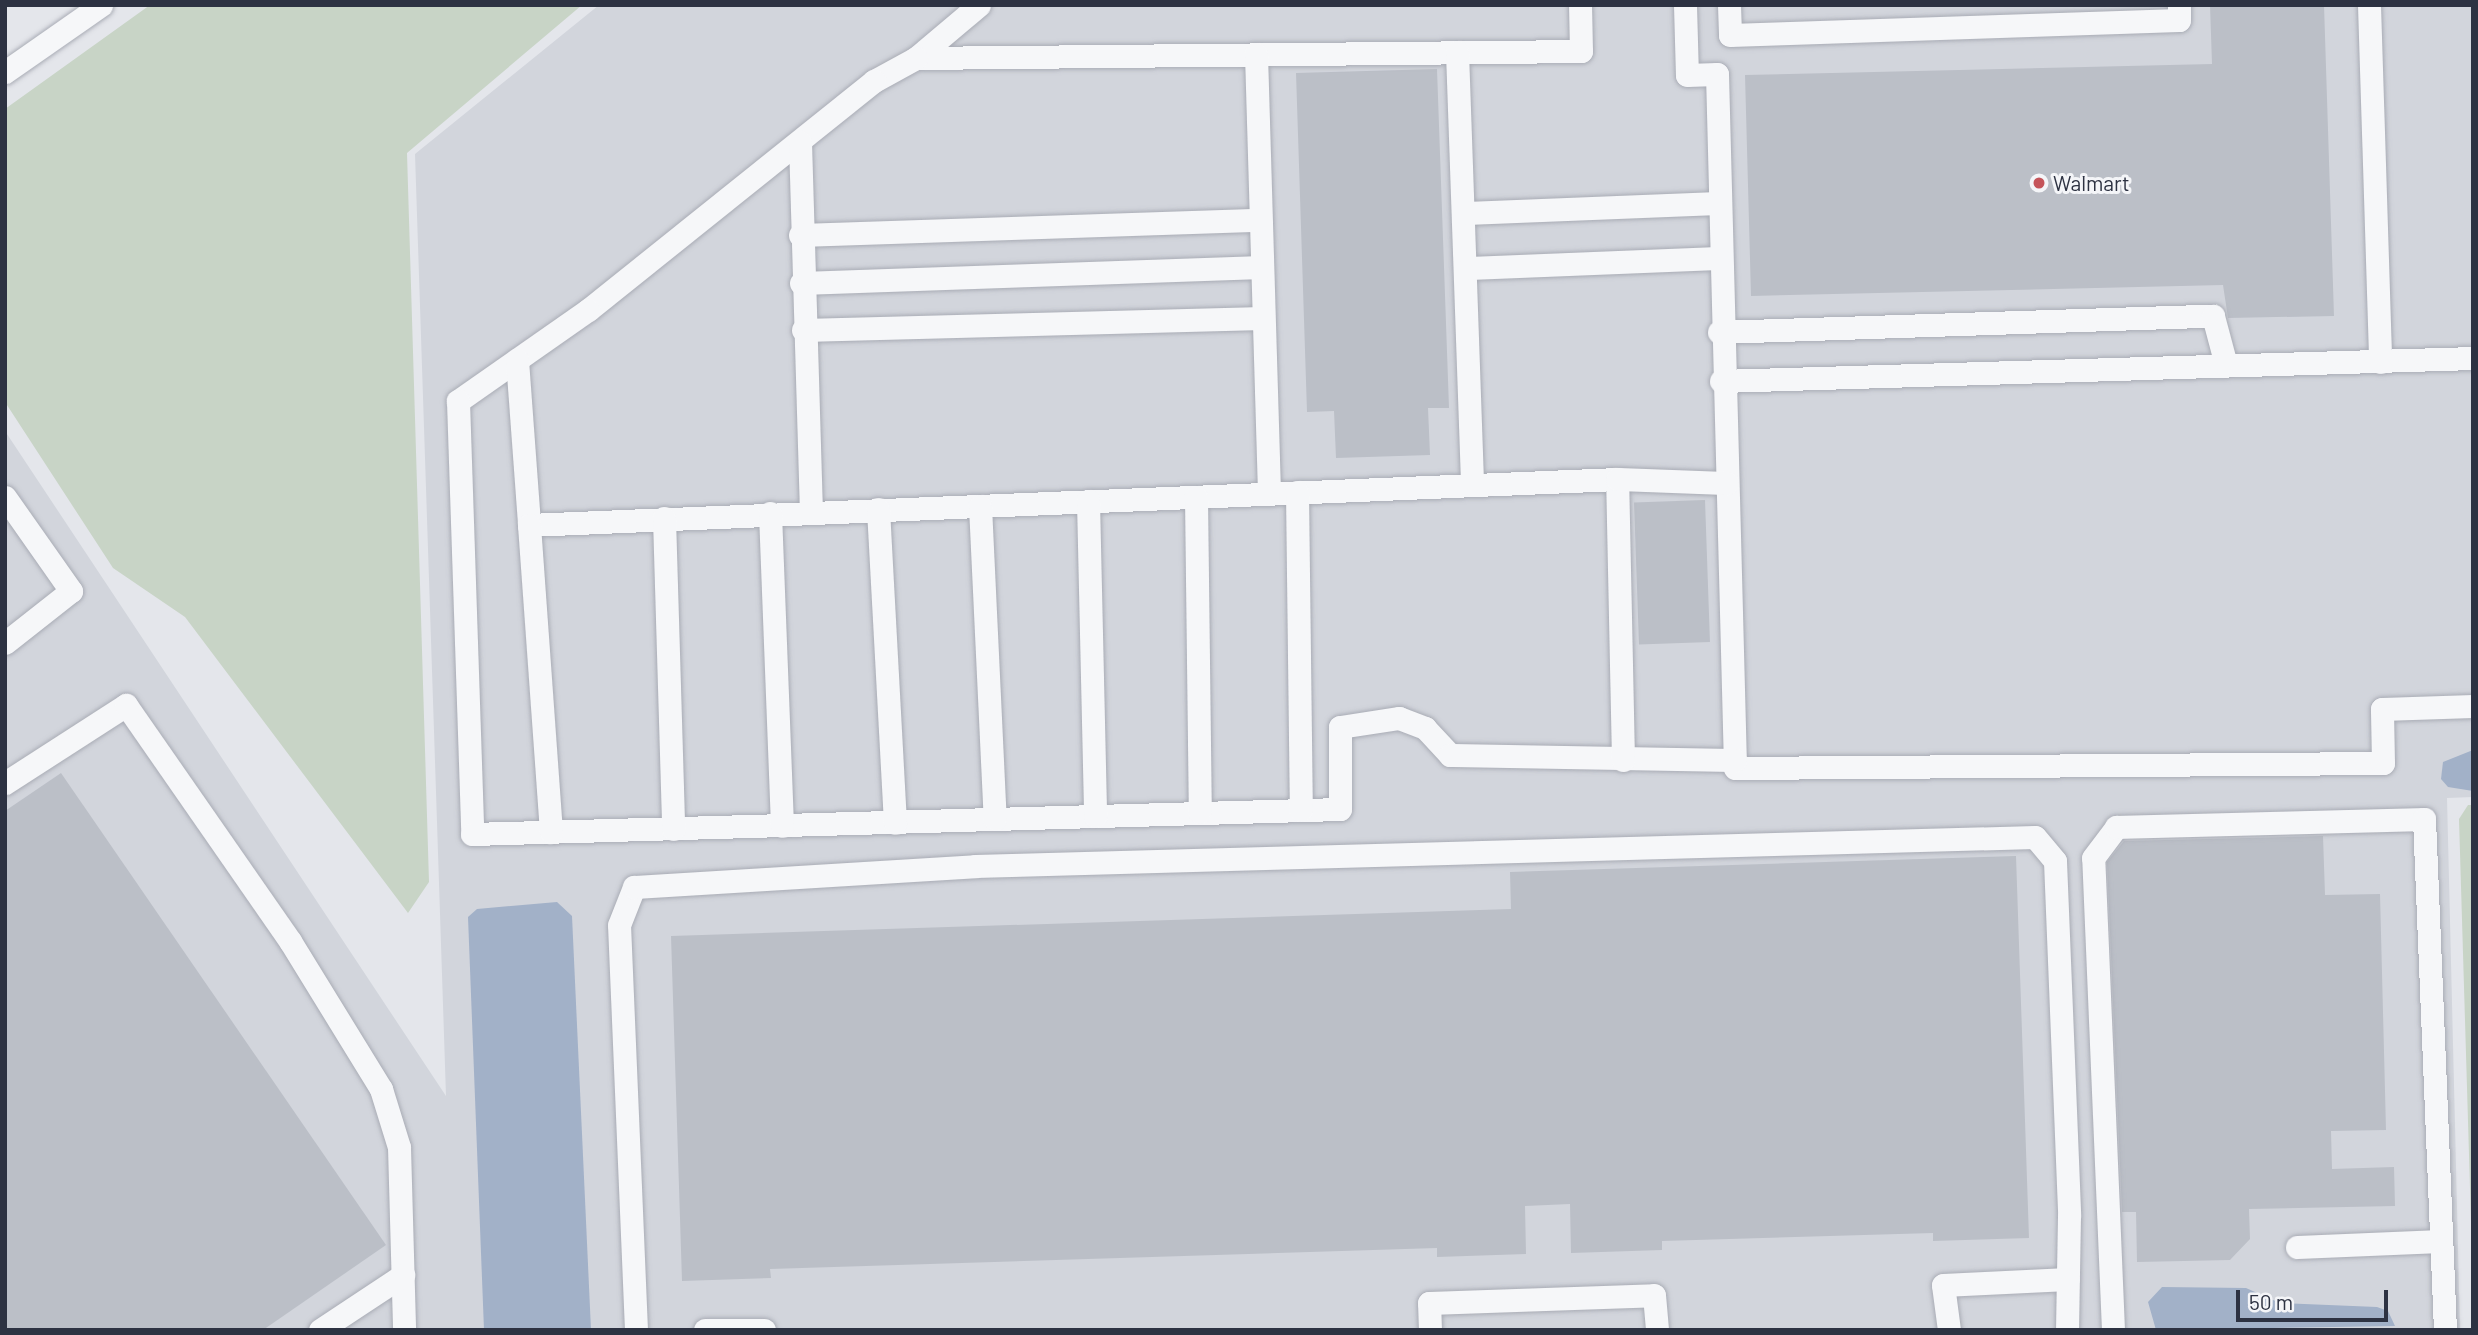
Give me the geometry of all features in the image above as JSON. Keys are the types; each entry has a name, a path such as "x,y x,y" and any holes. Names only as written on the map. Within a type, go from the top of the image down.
{"street":[{"path":"5,72 101,5"},
{"path":"979,5 916,58 874,81 800,142 517,360 458,401 472,834 1340,809 1340,727 1399,718 1425,728 1450,755 1735,760"},
{"path":"916,58 1581,51 1580,5"},
{"path":"1685,5 1687,75 1717,74 1719,332 1727,483 1735,768 2383,763 2382,709 2473,706"},
{"path":"1730,5 1730,35 2179,20 2179,5"},
{"path":"2369,5 2380,362"},
{"path":"1457,52 1469,268 1472,484"},
{"path":"1256,54 1269,493"},
{"path":"800,142 801,283 811,511"},
{"path":"1466,213 1718,203"},
{"path":"800,235 1261,220"},
{"path":"1469,268 1718,258"},
{"path":"801,283 1262,267"},
{"path":"1719,332 2213,316 2226,365"},
{"path":"803,330 1263,318"},
{"path":"1721,381 2473,358"},
{"path":"517,360 551,832"},
{"path":"528,525 1472,484 1617,479 1727,483"},
{"path":"1617,479 1623,760"},
{"path":"1297,492 1301,810"},
{"path":"5,496 71,591 5,643"},
{"path":"1196,497 1200,812"},
{"path":"1088,501 1095,816"},
{"path":"980,506 995,819"},
{"path":"878,509 895,823"},
{"path":"770,513 782,826"},
{"path":"664,518 673,830"},
{"path":"5,783 126,705 290,941 381,1089 399,1147 404,1330"},
{"path":"2113,1330 2094,858 2116,827 2424,819 2445,1330"},
{"path":"636,1330 618,925 634,887 975,866 2035,837 2055,861 2068,1279 2067,1330"},
{"path":"2297,1247 2441,1241"},
{"path":"320,1330 403,1275"},
{"path":"1949,1330 1943,1285 2068,1279"},
{"path":"1430,1330 1429,1303 1654,1295 1657,1330"},
{"path":"705,1330 764,1330"}],"shaded area":[{"path":"599,5 2473,5 2473,797 2447,798 2460,1330 5,1330 5,431 446,1096 415,154"}],"green space":[{"path":"150,5 582,5 407,153 429,882 408,913 185,617 113,568 5,402 5,109"},
{"path":"2468,805 2473,805 2473,1289 2459,819"}],"water":[{"path":"2473,750 2473,791 2448,787 2441,779 2443,762"},
{"path":"557,902 572,916 591,1330 484,1330 468,917 477,909"},
{"path":"2162,1287 2246,1288 2280,1303 2377,1307 2388,1311 2395,1326 2156,1330 2148,1302"}],"building":[{"name":"Walmart","path":"2210,5 2324,5 2334,316 2228,318 2223,285 1751,296 1745,75 2212,64"},
{"path":"1437,69 1449,408 1428,408 1430,455 1336,458 1334,411 1307,412 1296,73"},
{"path":"1705,500 1710,642 1639,644 1634,502"},
{"path":"61,773 386,1245 263,1330 5,1330 5,811"},
{"path":"2323,836 2325,895 2380,894 2386,1130 2331,1131 2332,1169 2394,1167 2395,1206 2249,1209 2250,1239 2230,1260 2137,1262 2136,1212 2122,1212 2107,862 2124,841"},
{"path":"2016,856 2029,1238 1933,1241 1933,1233 1662,1241 1662,1250 1571,1253 1570,1204 1525,1206 1526,1254 1437,1257 1437,1248 770,1269 771,1278 682,1281 671,936 1511,909 1510,872"}],"place":[{"name":"Walmart","path":"2039,183"}]}
